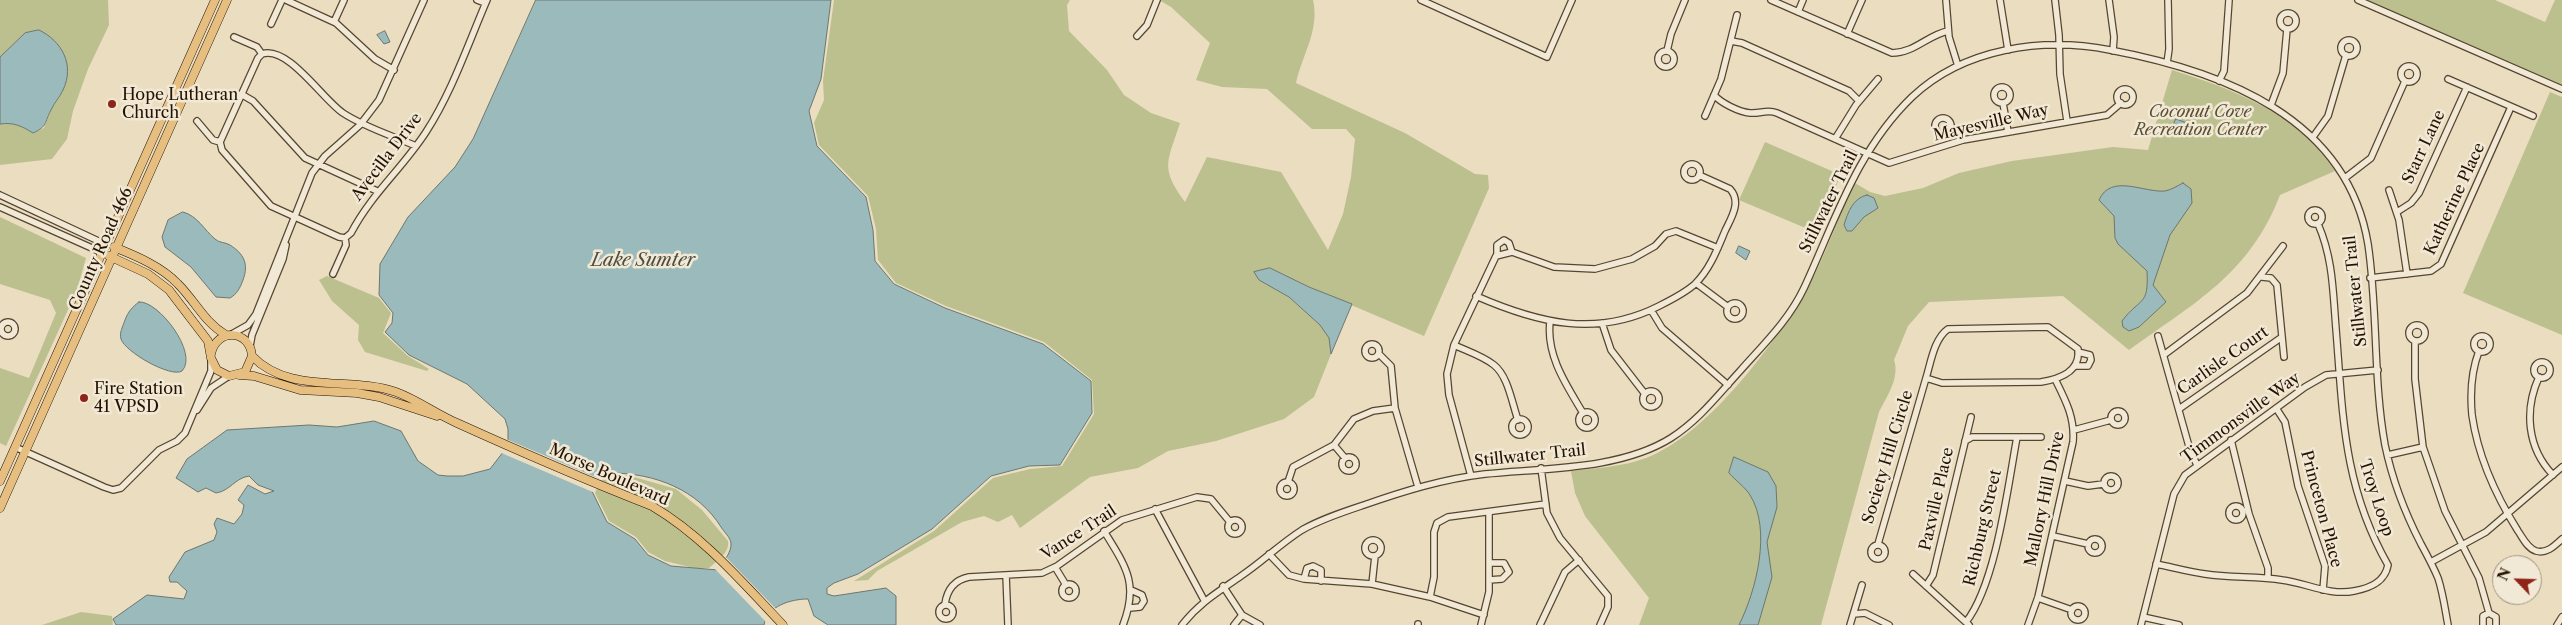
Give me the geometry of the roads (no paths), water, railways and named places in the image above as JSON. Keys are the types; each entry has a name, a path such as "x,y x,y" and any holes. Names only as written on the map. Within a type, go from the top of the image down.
{"main road":[{"name":"County Road 466","path":"0,481 215,0"},
{"name":"County Road 466","path":"0,508 227,0"},
{"path":"103,253 148,274 169,290 208,341 211,356 217,370 229,376 239,375 249,367 252,356 250,346 244,338 229,335 211,325 178,284 141,259 107,245"},
{"path":"211,356 215,343 229,335"},
{"name":"Morse Boulevard","path":"252,356 268,369 302,380 348,382 396,392 448,420"},
{"name":"Morse Boulevard","path":"239,375 254,376 300,390 357,393 379,397 448,420 652,506 680,522 708,547 783,625"}],"street":[{"path":"271,24 282,0"},
{"path":"286,0 334,22 375,59 394,70"},
{"path":"334,22 344,0"},
{"path":"229,335 248,326 256,314 310,177 318,164 363,122 379,100 424,0"},
{"path":"477,0 486,2"},
{"path":"1137,36 1147,24 1157,0"},
{"path":"1421,0 1547,56 1572,0"},
{"path":"1667,51 1671,34 1686,0"},
{"path":"1771,0 1887,51 1898,53 1911,50 1936,35 1948,31"},
{"path":"1798,12 1803,0"},
{"path":"1847,34 1862,0"},
{"path":"1946,0 1948,31 1958,66"},
{"path":"2000,0 2008,50"},
{"path":"2054,0 2060,46 2060,74 2067,121"},
{"path":"2109,0 2114,37 2113,51"},
{"path":"2167,64 2169,49 2168,0"},
{"path":"2219,81 2224,71 2228,0"},
{"path":"2358,0 2562,89"},
{"name":"Avecilla Drive","path":"333,274 346,245 345,238 351,233 377,191 416,146 442,104 486,2"},
{"path":"1705,116 1724,71 1737,15"},
{"path":"2271,105 2283,73 2287,29"},
{"path":"234,37 257,48 262,54"},
{"path":"1731,41 1742,44 1849,91 1860,101"},
{"name":"Stillwater Trail","path":"1184,625 1204,600 1294,536 1321,521 1418,487 1471,476 1610,461 1653,448 1686,427 1704,412 1728,385 1775,331 1796,302 1842,198 1867,153 1890,121 1911,99 1930,82 1958,66 1984,55 2008,50 2060,46 2113,51 2167,64 2219,81 2271,105 2296,122 2332,158 2345,178 2362,218 2368,246 2378,370 2388,455 2402,501 2431,562 2444,601 2448,625"},
{"path":"262,54 270,53 291,63 340,111 416,146"},
{"path":"262,54 220,142 222,150 269,204 295,218 345,238"},
{"path":"2313,137 2328,116 2346,55"},
{"path":"1835,138 1860,101 1878,79"},
{"path":"2448,79 2533,116"},
{"path":"2345,178 2371,158 2405,81"},
{"name":"Starr Lane","path":"2397,212 2411,203 2419,193 2466,87"},
{"path":"242,94 253,100 304,157 377,191"},
{"name":"Mayesville Way","path":"1714,95 1720,101 1750,113 1772,111 1835,138 1884,162 1894,163 1948,145 2008,132 2107,115 2121,104"},
{"path":"2003,103 2008,132"},
{"name":"Katherine Place","path":"2370,278 2431,271 2444,261 2512,107"},
{"path":"197,121 213,140 220,142"},
{"path":"1945,133 1948,145"},
{"path":"1476,296 1514,312 1550,322 1602,323 1651,310 1696,283 1712,262 1735,209 1735,198 1726,187 1699,175"},
{"path":"2389,190 2397,212 2407,274"},
{"path":"0,196 107,245"},
{"path":"0,207 103,253"},
{"name":"Troy Loop","path":"2156,564 2206,574 2268,578 2323,590 2353,592 2370,588 2382,579 2388,565 2362,511 2345,443 2331,260 2318,224"},
{"path":"250,346 252,335 283,259 290,231"},
{"path":"1471,476 1447,388 1448,366 1454,346 1491,262 1497,255 1512,252 1545,266 1586,270 1614,265 1632,259 1655,246 1673,231 1683,232 1718,248"},
{"path":"1497,255 1497,245 1504,240 1509,243 1512,252"},
{"path":"2165,354 2247,293 2262,277 2283,246"},
{"path":"2262,277 2271,278 2277,285 2284,357"},
{"path":"1696,283 1728,307"},
{"path":"1651,310 1662,328 1728,385"},
{"path":"1550,322 1549,340 1553,357 1583,413"},
{"path":"1602,323 1611,350 1646,394"},
{"name":"Society Hill Circle","path":"1878,544 1926,378 1942,334 1948,329 2048,327 2056,331 2078,352 2090,355 2091,360 2088,366 2075,366 2055,379 2041,382 1942,382 1926,378"},
{"path":"2158,336 2165,354 2190,450 2197,465"},
{"name":"Carlisle Court","path":"2179,409 2282,337"},
{"path":"2415,341 2415,388 2423,447 2439,498 2480,578 2489,613 2496,617 2496,625"},
{"path":"1454,346 1488,361 1498,368 1504,378 1518,420"},
{"path":"2479,351 2471,386 2474,429 2488,472 2508,514 2526,544 2533,550 2546,551 2562,539"},
{"path":"2075,366 2079,357 2078,352"},
{"path":"1379,354 1392,366 1395,408 1418,487"},
{"path":"191,420 211,371 211,356"},
{"name":"Timmonsville Way","path":"2141,625 2174,494 2185,475 2305,387 2326,376 2378,370"},
{"path":"15,447 104,487 117,489 125,485 159,450 181,438 211,388 229,376"},
{"path":"2539,377 2531,398 2529,422 2540,459 2553,476"},
{"name":"Mallory Hill Drive","path":"2028,625 2038,598 2053,536 2074,430 2071,412 2055,379"},
{"path":"1288,482 1293,467 1334,445 1354,419 1373,411 1395,408"},
{"name":"Princeton Place","path":"2276,408 2285,422 2298,486 2325,566 2323,590"},
{"name":"Paxville Place","path":"1926,586 1933,575 1971,417"},
{"path":"2074,430 2111,420"},
{"name":"Richburg Street","path":"1967,624 1987,581 2017,437"},
{"path":"1964,441 1972,438 2041,437"},
{"path":"2231,440 2245,511 2268,568 2268,578"},
{"path":"1334,445 1345,458"},
{"path":"2388,455 2423,447"},
{"path":"2431,562 2486,532 2562,467"},
{"path":"1541,468 1547,513 1560,538 1608,596 1608,607 1600,625"},
{"path":"2065,481 2088,486 2103,484"},
{"name":"Vance Trail","path":"946,604 950,588 959,580 969,577 1042,573 1055,568 1104,531 1128,517 1197,497 1207,497 1215,502 1230,522"},
{"path":"1430,597 1434,577 1434,532 1437,523 1448,517 1546,504"},
{"path":"1156,509 1204,600"},
{"path":"1481,625 1489,580 1489,512"},
{"path":"1104,531 1126,568 1131,590 1130,608 1123,625"},
{"path":"2053,536 2088,544"},
{"path":"1269,554 1289,575 1321,581 1372,584 1430,597 1484,615"},
{"path":"1372,584 1375,556"},
{"path":"1540,625 1565,572 1579,560"},
{"path":"1489,580 1502,579 1508,572 1504,564 1490,563"},
{"path":"1304,579 1307,568 1313,566 1321,570 1321,581"},
{"path":"1055,568 1066,584"},
{"path":"1913,574 1967,624"},
{"path":"1006,575 1008,625"},
{"path":"1224,586 1242,615 1260,625"},
{"path":"1850,625 1862,586"},
{"path":"1130,608 1140,606 1144,601 1142,595 1131,590"},
{"path":"2038,598 2072,610"},
{"path":"1854,614 1865,613 1889,625"},
{"path":"2483,625 2483,616 2489,613"},
{"path":"1234,625 1242,615"},
{"path":"2143,617 2179,625"},
{"path":"2557,625 2562,617"}],"water":[{"name":"Lake Sumter","path":"536,0 831,0 821,79 809,111 817,146 866,197 873,230 875,261 894,284 945,308 1043,344 1091,381 1092,413 1060,465 1029,466 991,476 932,529 858,574 834,583 827,588 827,594 834,596 886,588 896,596 896,625 828,625 814,616 808,599 794,600 775,608 766,618 764,625 116,625 113,619 147,595 184,599 187,591 177,582 170,582 169,577 185,552 214,540 217,532 214,524 217,518 234,524 242,514 244,505 238,500 248,485 265,494 274,491 258,485 249,476 216,493 206,488 198,492 176,478 187,459 227,430 309,425 337,427 374,421 401,431 418,461 438,475 447,476 463,476 490,469 507,447 508,429 505,419 467,384 409,355 385,332 392,323 393,313 379,295 380,264 408,217 455,167 473,139","holes":["611,473 644,476 674,486 700,503 711,514 731,543 729,553 718,570 671,566 648,555 635,539 607,522 590,487 597,479"]},
{"path":"39,30 54,40 60,47 67,63 68,72 63,90 52,107 45,124 33,133 17,125 0,124 0,57 25,33"},
{"path":"385,31 390,42 384,44 377,35"},
{"path":"2176,119 2187,123 2183,132 2173,126"},
{"path":"2183,183 2191,189 2192,203 2170,235 2153,285 2166,302 2139,327 2129,331 2123,327 2122,321 2145,296 2147,271 2118,244 2115,238 2114,216 2099,200 2104,192 2111,187 2129,186 2165,191"},
{"path":"1867,195 1874,198 1878,208 1864,217 1852,231 1847,231 1844,225 1852,206 1858,199"},
{"path":"183,212 197,220 217,240 230,245 242,256 245,264 245,274 235,295 230,298 216,297 191,267 165,247 162,237 168,220"},
{"path":"1739,246 1750,251 1746,260 1736,253"},
{"path":"1270,268 1309,287 1352,304 1331,354 1329,338 1320,325 1289,297 1259,280 1254,272"},
{"path":"139,302 156,309 174,329 185,352 186,363 182,371 168,371 159,367 139,357 124,344 121,339 122,327 129,312"},
{"path":"1734,457 1768,472 1776,486 1777,507 1767,542 1772,577 1758,625 1739,625 1756,578 1761,543 1757,509 1748,492 1729,473"}],"place":[{"name":"Hope Lutheran Church","path":"112,104"},
{"name":"Fire Station 41 VPSD","path":"84,398"}],"park label":[{"name":"Coconut Cove Recreation Center","path":"2200,121"}]}
